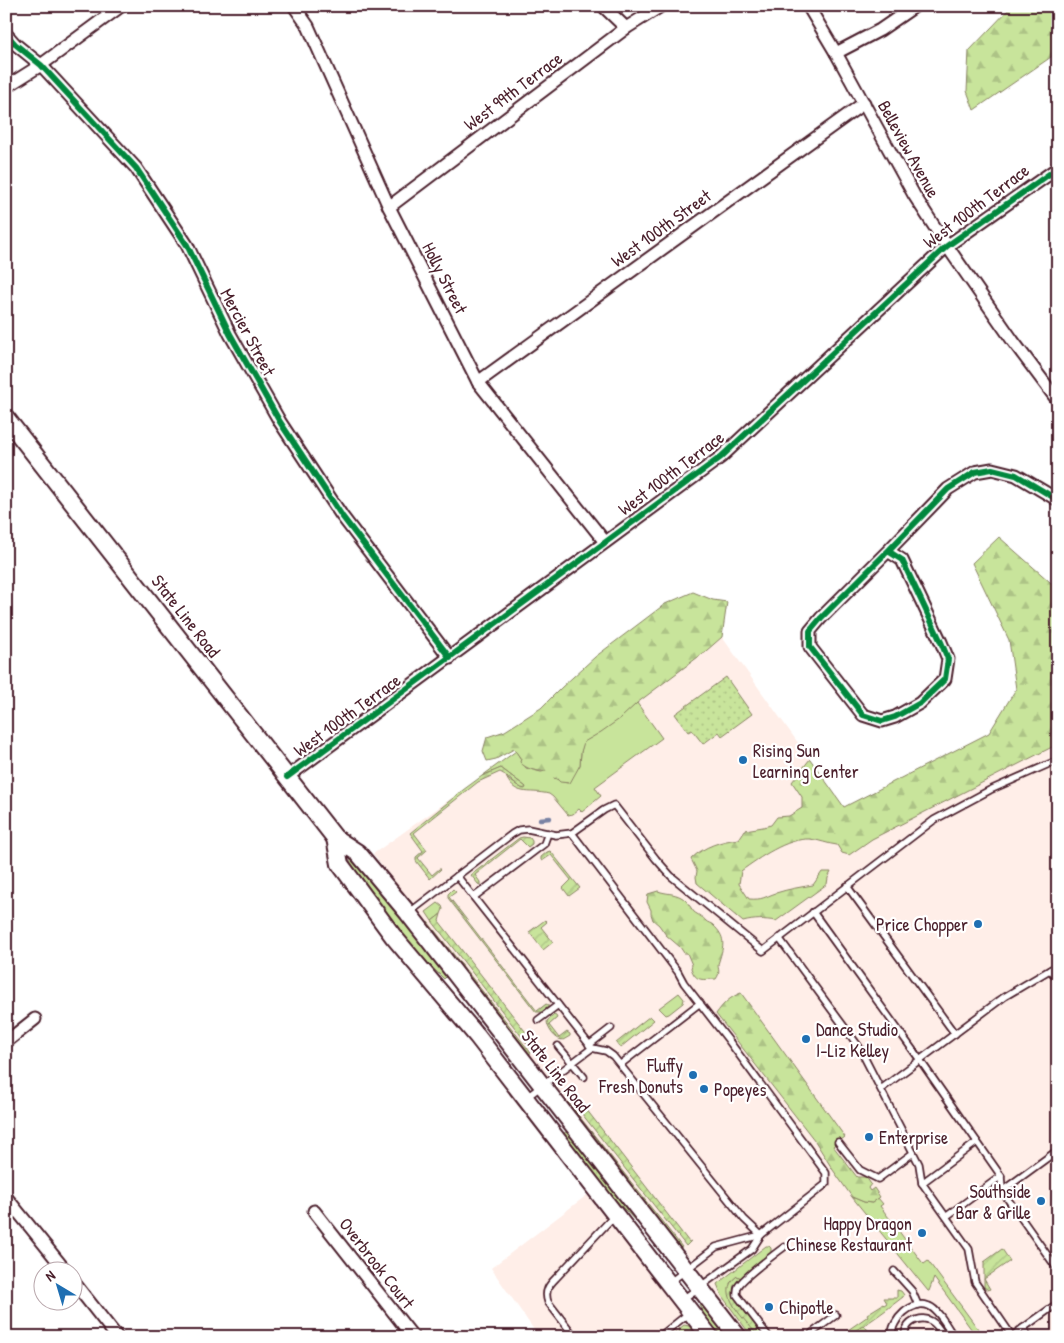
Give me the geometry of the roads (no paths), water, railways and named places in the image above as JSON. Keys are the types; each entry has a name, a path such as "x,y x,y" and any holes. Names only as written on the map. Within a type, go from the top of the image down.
{"main road":[{"name":"State Line Road","path":"6,418 334,838 358,853 408,913 738,1337"},
{"name":"State Line Road","path":"334,838 340,864 393,936 477,1036 710,1337"}],"street":[{"path":"6,87 41,65 121,6"},
{"name":"Holly Street","path":"294,6 308,26 389,207 478,382 605,542"},
{"path":"603,6 626,28"},
{"name":"West 99th Terrace","path":"389,207 626,28 661,6"},
{"name":"Belleview Avenue","path":"808,6 914,195 1013,341 1058,400"},
{"path":"836,53 880,30 915,6"},
{"name":"Mercier Street","path":"6,34 15,44 41,65 136,168 187,245 230,334 280,422 342,516 450,658"},
{"name":"West 100th Street","path":"478,382 864,103"},
{"name":"West 100th Terrace","path":"287,777 721,456 947,246 1055,170"},
{"path":"888,552 902,560 948,659 945,679 920,703 895,717 882,721 863,715 810,647 810,631 948,489 975,472 992,469 1016,475 1055,494"},
{"path":"6,1042 36,1019"},
{"path":"6,1197 57,1260"},
{"name":"Overbrook Court","path":"314,1211 413,1337"},
{"path":"82,1293 117,1337"}],"lane":[{"path":"408,913 519,830 528,829 556,835 572,833 614,804 661,865 672,876 740,934 763,950 934,820 990,790 1058,760"},
{"path":"474,898 544,844 548,833"},
{"path":"572,833 826,1173 826,1184 761,1235 752,1249 700,1287 660,1337"},
{"path":"457,876 591,1046 606,1050 621,1064 744,1219 761,1235"},
{"path":"847,886 956,1034"},
{"path":"813,912 1001,1176 1002,1191 1058,1270"},
{"path":"779,938 859,1047 919,1164 922,1183 969,1249 975,1282 1012,1336 1058,1303"},
{"path":"881,1089 1004,997 1058,965"},
{"path":"1050,970 1058,980"},
{"path":"621,1064 700,1003"},
{"path":"538,1020 558,1005"},
{"path":"525,1098 572,1063 611,1028"},
{"path":"558,1046 584,1077"},
{"path":"838,1142 860,1170 878,1178 913,1152"},
{"path":"922,1183 977,1142"},
{"path":"1002,1191 1058,1150"},
{"path":"947,1216 1001,1176"},
{"path":"575,1337 548,1302 546,1292 549,1285 616,1215"},
{"path":"669,1283 716,1247 761,1235"},
{"path":"769,1337 737,1295 737,1291 745,1279 784,1247"},
{"path":"894,1271 912,1291 918,1305"},
{"path":"892,1337 891,1332 899,1317 909,1309 922,1304 930,1306 935,1310 954,1337"},
{"path":"812,1333 836,1315"},
{"path":"905,1337 908,1326 923,1318 934,1322 944,1337"},
{"path":"1023,1328 1029,1337"}],"waterway":[{"path":"540,819 550,818"}],"place":[{"name":"Rising Sun Learning Center","path":"743,760"},
{"name":"Price Chopper","path":"978,924"},
{"name":"Dance Studio I-Liz Kelley","path":"806,1039"},
{"name":"Fluffy Fresh Donuts","path":"693,1075"},
{"name":"Popeyes","path":"704,1089"},
{"name":"Enterprise","path":"869,1137"},
{"name":"Southside Bar & Grille","path":"1041,1201"},
{"name":"Happy Dragon Chinese Restaurant","path":"922,1233"},
{"name":"Chipotle","path":"769,1307"}]}
